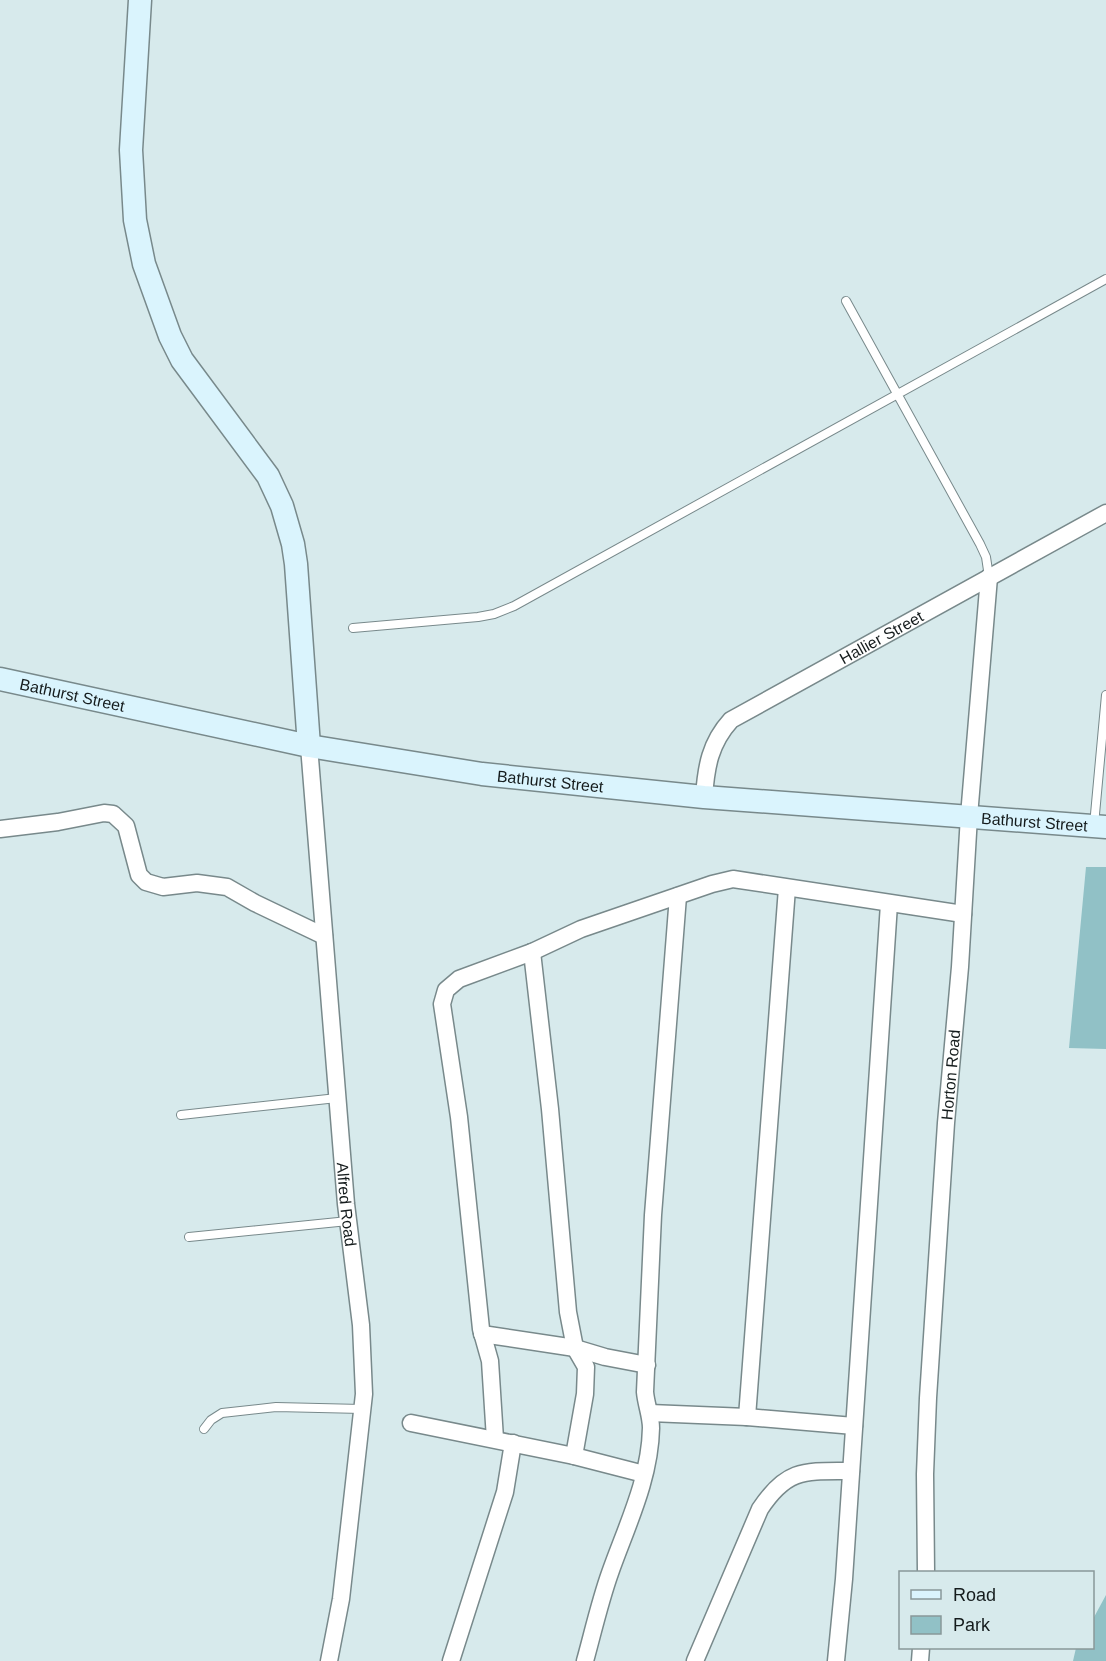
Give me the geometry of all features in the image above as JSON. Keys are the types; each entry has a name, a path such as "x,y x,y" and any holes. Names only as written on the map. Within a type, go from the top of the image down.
{"main road":[{"path":"140,0 131,150 133,204 140,248 163,319 182,360 262,465 282,506 296,564 309,746"},
{"name":"Bathurst Street","path":"0,679 309,746 482,774 704,797 1100,826"}],"street":[{"name":"Hallier Street","path":"704,797 709,757 718,736 730,720 1106,513"},
{"name":"Horton Road","path":"926,1571 925,1485 928,1398 946,1123 989,578"},
{"name":"Alfred Road","path":"309,746 348,1221 361,1324 364,1394 341,1599 329,1661"},
{"path":"0,829 58,822 104,813 113,814 126,826 139,875 146,882 162,887 197,884 227,887 324,936"},
{"path":"495,1439 490,1361 482,1335 459,1117 442,1004 450,985 459,979 532,952 581,929 712,884 733,879 963,914"},
{"path":"747,1417 787,888"},
{"path":"585,1661 609,1574 638,1499 650,1436 650,1413 645,1392 653,1215 678,896"},
{"path":"836,1661 844,1579 889,904"},
{"path":"532,952 550,1109 568,1312 575,1348 586,1367 585,1394 574,1456"},
{"path":"482,1335 575,1348 604,1357 647,1365"},
{"path":"650,1413 747,1417 854,1426"},
{"path":"411,1423 574,1456 644,1474"},
{"path":"451,1661 470,1595 505,1492 513,1443"},
{"path":"695,1661 760,1509 769,1495 779,1484 790,1477 818,1471 851,1470"}],"lane":[{"path":"353,628 494,614 529,597 1106,279"},
{"path":"846,301 986,557 989,578"},
{"path":"1100,826 1106,694"},
{"path":"181,1114 337,1098"},
{"path":"189,1237 348,1221"},
{"path":"204,1429 211,1420 222,1413 276,1407 362,1409"}],"green space":[{"path":"1086,867 1106,867 1106,1049 1069,1048"},
{"path":"1106,1595 1106,1661 1073,1661 1076,1649 1094,1649 1094,1617"}]}
